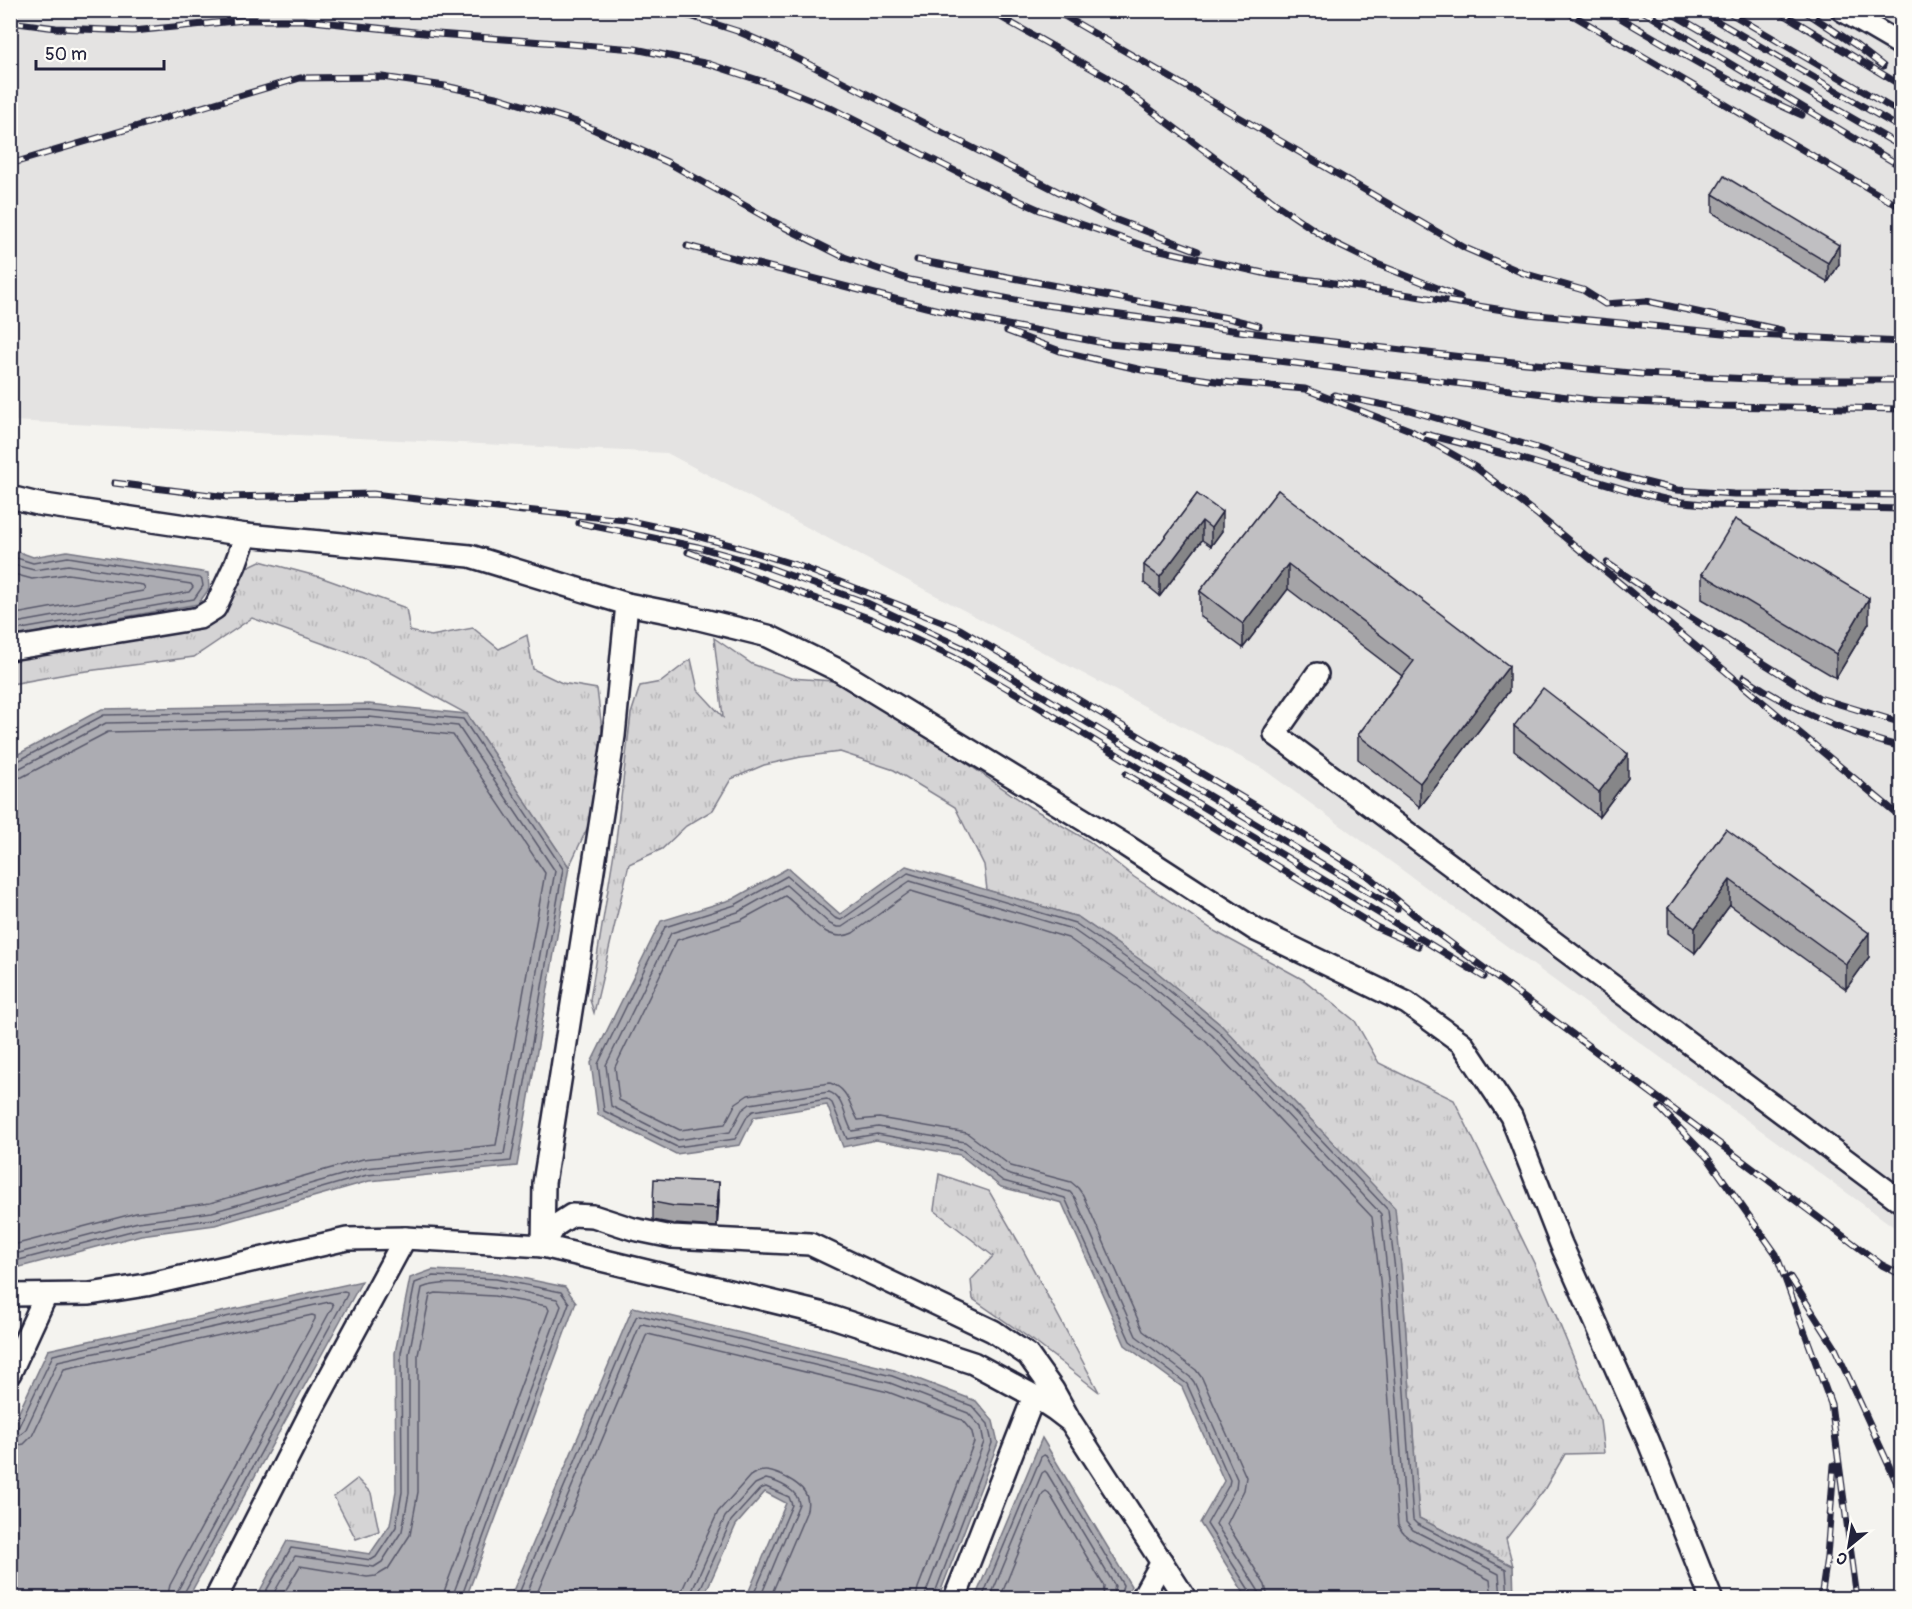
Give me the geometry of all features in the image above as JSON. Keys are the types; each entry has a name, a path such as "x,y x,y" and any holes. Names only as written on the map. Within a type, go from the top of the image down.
{"lane":[{"path":"1842,10 1902,45"},
{"path":"10,497 38,504 246,535 470,556 627,604 768,636 838,670 1115,838 1256,930 1407,1003 1462,1043 1511,1116 1561,1244 1648,1440 1712,1599"},
{"path":"10,649 199,618 215,608 246,535"},
{"path":"543,1246 544,1183 614,736 627,604"},
{"path":"1317,674 1275,734 1902,1202"},
{"path":"543,1246 555,1227 572,1215 593,1216 633,1229 672,1237 810,1244 993,1331 1028,1355 1053,1390 1071,1422 1185,1599"},
{"path":"216,1599 315,1404 405,1238"},
{"path":"10,1295 90,1294 146,1285 347,1239 405,1238 543,1246 820,1313 973,1363 1034,1396 1071,1422"},
{"path":"10,1373 46,1295"},
{"path":"955,1599 1034,1396"},
{"path":"1142,1599 1162,1562"}],"shaded area":[{"path":"10,11 1901,11 1901,1232 1263,769 667,453 11,421"}],"green space":[{"path":"260,561 320,577 406,608 410,631 431,636 473,628 499,649 527,635 533,669 562,683 597,689 602,730 591,820 569,867 467,714 366,659 252,618 194,657 72,673 11,684 11,658 206,627 224,611 243,569"},
{"path":"714,638 752,664 791,678 833,681 939,744 1030,807 1089,841 1134,877 1216,932 1304,980 1355,1021 1379,1063 1454,1100 1534,1263 1600,1421 1604,1453 1565,1454 1544,1490 1506,1539 1513,1566 1419,1518 1402,1278 1394,1208 1221,1025 1152,968 1078,917 987,890 984,865 955,807 894,770 840,752 764,765 731,779 713,810 686,826 662,849 629,864 594,1013 590,1000 616,840 631,714 640,686 661,682 691,659 698,690 723,717"},
{"path":"939,1174 989,1191 1099,1392 1035,1342 973,1299 971,1280 993,1256 934,1210"},
{"path":"357,1479 371,1493 379,1531 356,1539 334,1497"}],"water":[{"path":"11,549 33,557 67,551 208,573 209,589 198,604 11,637"},
{"path":"369,704 467,714 569,867 517,1166 369,1181 215,1225 141,1235 20,1267 11,1266 11,758 102,709"},
{"path":"906,866 1078,917 1152,968 1221,1025 1395,1208 1419,1518 1513,1566 1514,1598 1247,1598 1200,1523 1224,1481 1182,1387 1125,1345 1062,1203 1001,1187 960,1155 876,1140 843,1147 827,1105 754,1117 740,1145 676,1154 598,1115 591,1063 661,921 733,899 788,868 840,914"},
{"path":"432,1270 497,1273 565,1287 576,1302 466,1598 256,1598 287,1541 370,1554 390,1525 396,1491 395,1353 410,1278"},
{"path":"362,1281 188,1598 11,1598 11,1429 48,1350"},
{"path":"633,1307 894,1370 976,1401 993,1421 998,1443 938,1598 746,1598 786,1503 765,1492 736,1525 703,1598 510,1598"},
{"path":"1042,1438 1131,1586 1125,1598 975,1598"}],"building":[{"path":"1724,176 1839,245 1828,263 1713,194"},
{"path":"1278,490 1509,666 1420,783 1358,735 1414,661 1288,564 1243,624 1200,591"},
{"path":"1197,494 1222,512 1211,528 1202,521 1160,577 1144,565"},
{"path":"1735,519 1869,598 1836,654 1702,574"},
{"path":"1543,688 1628,754 1599,792 1514,726"},
{"path":"1726,829 1869,933 1846,964 1730,880 1695,928 1668,908"},
{"path":"654,1179 719,1182 717,1208 674,1206 653,1202"}],"railway":[{"path":"644,10 690,16 737,31 783,51 1106,216 1198,251"},
{"path":"988,10 1107,77 1280,207 1332,242 1377,264 1460,297"},
{"path":"1054,10 1465,248 1523,273 1583,290 1605,304 1646,301 1781,330"},
{"path":"1564,10 1902,208"},
{"path":"1607,10 1728,79 1802,115"},
{"path":"1641,10 1902,167"},
{"path":"1666,10 1902,147"},
{"path":"1698,10 1902,129"},
{"path":"1725,10 1902,114"},
{"path":"1777,10 1902,86"},
{"path":"1803,10 1883,66"},
{"path":"10,22 56,28 133,31 245,20 303,20 424,33 635,49 709,64 777,86 831,108 979,183 1040,210 1147,247 1272,275 1528,314 1734,334 1902,342"},
{"path":"10,164 300,78 382,77 445,86 500,98 577,122 667,162 774,222 844,257 910,280 1031,303 1239,331 1462,357 1641,374 1774,380 1902,380"},
{"path":"687,246 976,319 1109,344 1270,360 1592,400 1718,406 1902,409"},
{"path":"917,260 1228,318 1259,326"},
{"path":"1007,331 1060,351 1142,370 1223,382 1305,389 1410,430 1475,467 1538,515 1902,818"},
{"path":"1334,395 1409,410 1534,447 1621,476 1677,490 1734,494 1902,495"},
{"path":"1425,434 1673,501 1714,505 1902,509"},
{"path":"114,483 227,497 373,494 523,511"},
{"path":"515,509 625,520 686,533 799,566 960,629 1283,822 1371,878 1429,927 1882,1265 1902,1275"},
{"path":"579,523 698,547 758,564 867,603 965,649 1397,909"},
{"path":"688,552 871,619 955,658 1484,977"},
{"path":"1607,563 1819,698 1902,723"},
{"path":"1744,677 1820,719 1860,735 1902,747"},
{"path":"1126,774 1376,927 1418,946"},
{"path":"1660,1108 1707,1157 1776,1254 1831,1404 1857,1598"},
{"path":"1790,1277 1834,1346 1902,1494"},
{"path":"1821,1598 1827,1557 1834,1465"}]}
